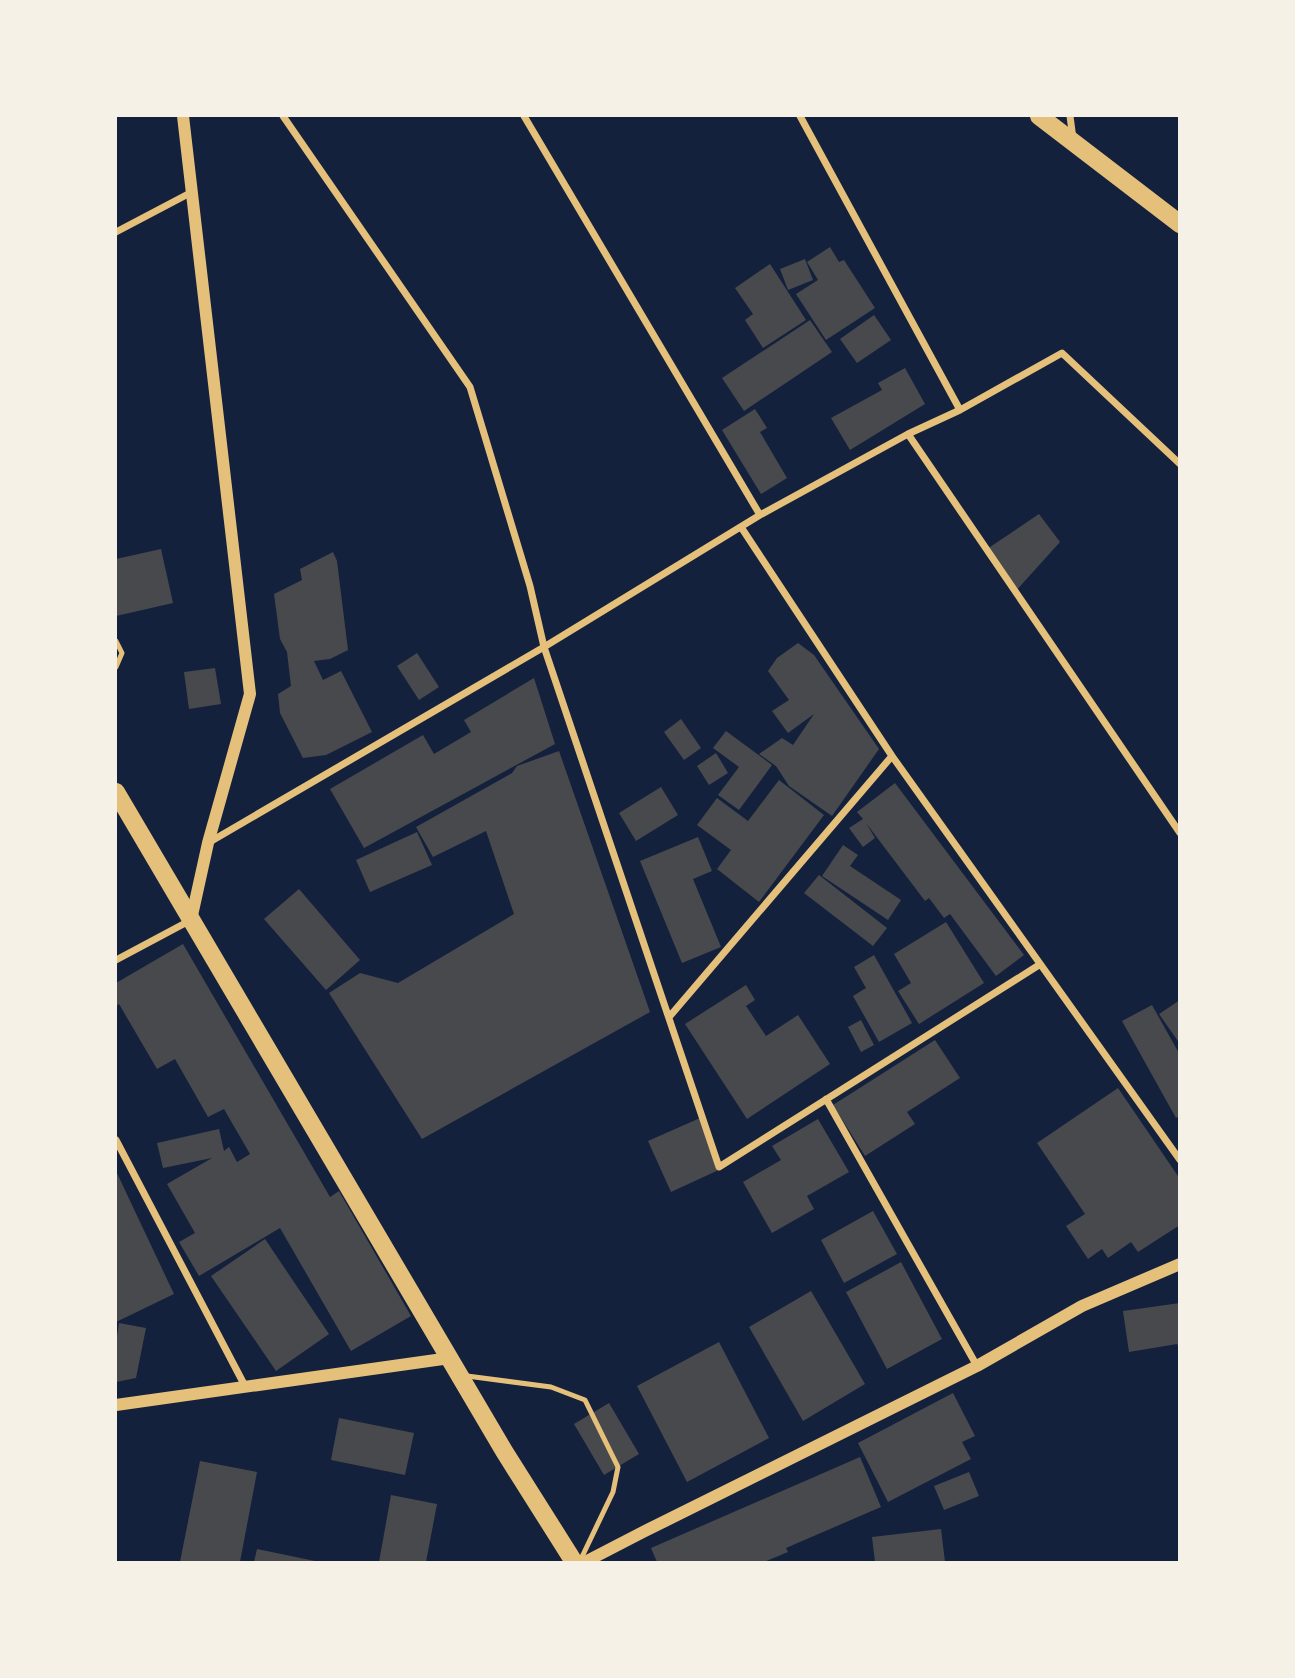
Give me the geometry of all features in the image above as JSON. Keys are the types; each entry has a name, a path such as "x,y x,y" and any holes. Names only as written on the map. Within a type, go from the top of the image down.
{"main road":[{"path":"1039,116 1180,224"},
{"path":"116,792 504,1451 577,1563"}],"street":[{"path":"116,960 191,920 208,844 250,694 183,116"},
{"path":"283,116 470,387 530,586 544,647 719,1167 1039,965"},
{"path":"524,116 760,515"},
{"path":"800,116 960,410"},
{"path":"1070,116 1073,144"},
{"path":"116,232 192,192"},
{"path":"208,844 544,647 760,515 1062,353 1180,464"},
{"path":"908,434 1180,833"},
{"path":"741,527 892,756 1180,1160"},
{"path":"670,1016 892,756"},
{"path":"826,1099 977,1366"},
{"path":"116,1140 245,1387"},
{"path":"585,1563 655,1525 977,1366 1082,1306 1180,1264"},
{"path":"116,1405 450,1358"}],"lane":[{"path":"116,641 122,653 116,667"},
{"path":"460,1376 551,1387 585,1400 618,1467 613,1492 577,1563"}],"building":[{"path":"830,247 839,262 844,260 875,308 826,340 796,294 818,280 807,262"},
{"path":"805,259 813,280 788,290 780,269"},
{"path":"770,264 806,320 763,348 745,320 753,314 735,288"},
{"path":"874,315 891,340 857,363 840,339"},
{"path":"810,320 832,352 744,411 722,378"},
{"path":"905,368 925,404 850,450 831,418 882,390 878,383"},
{"path":"755,409 767,428 760,432 787,478 761,494 722,430"},
{"path":"1039,514 1060,542 1013,594 984,551"},
{"path":"161,549 173,603 116,616 116,559"},
{"path":"333,552 337,561 348,650 330,659 314,661 323,680 341,671 372,732 326,755 303,758 280,713 278,694 291,686 287,652 280,639 274,594 302,580 300,569"},
{"path":"798,643 814,655 879,749 832,816 789,786 776,766 759,754 782,738 793,745 814,714 788,733 772,711 789,700 768,671 777,658"},
{"path":"417,653 439,687 419,700 397,666"},
{"path":"215,668 221,704 189,709 184,672"},
{"path":"534,678 555,744 364,848 330,789 423,735 434,754 471,732 464,720"},
{"path":"681,719 701,748 684,760 664,732"},
{"path":"726,731 772,765 739,810 718,795 739,767 713,748"},
{"path":"559,751 650,1012 422,1139 329,993 360,973 398,983 514,914 486,831 433,857 416,827 512,773 517,766"},
{"path":"716,753 728,773 709,785 697,766"},
{"path":"779,780 824,815 759,902 717,869 731,850 697,825 717,798 748,821"},
{"path":"895,783 1024,955 996,976 950,914 944,918 929,898 925,901 866,823 875,838 863,847 849,828 863,819 857,812"},
{"path":"661,787 678,815 636,841 619,813"},
{"path":"417,832 432,865 370,892 356,860"},
{"path":"698,837 712,871 693,879 721,947 682,963 640,861"},
{"path":"843,845 858,855 850,866 901,900 888,920 822,876"},
{"path":"819,875 887,928 873,946 804,893"},
{"path":"299,889 360,960 326,990 264,919"},
{"path":"946,922 984,983 919,1024 898,991 911,983 894,954"},
{"path":"183,944 330,1197 339,1191 411,1316 351,1351 280,1228 199,1276 179,1242 195,1233 167,1184 212,1158 163,1168 157,1143 219,1129 224,1151 229,1147 237,1162 250,1154 224,1109 208,1117 175,1059 157,1069 119,1004 116,1006 116,983"},
{"path":"874,955 912,1023 879,1042 853,996 866,988 854,967"},
{"path":"746,985 755,1000 746,1006 766,1036 798,1015 830,1064 747,1119 685,1024"},
{"path":"1180,1000 1180,1044 1159,1014"},
{"path":"1152,1005 1180,1055 1180,1116 1176,1118 1122,1021"},
{"path":"861,1020 874,1045 861,1052 848,1027"},
{"path":"935,1040 960,1078 907,1112 915,1124 865,1156 833,1105"},
{"path":"1118,1088 1180,1179 1180,1225 1138,1252 1131,1242 1108,1258 1102,1249 1088,1259 1066,1226 1085,1214 1037,1143"},
{"path":"700,1118 723,1168 671,1192 648,1141"},
{"path":"818,1119 849,1172 807,1196 814,1209 772,1233 743,1182 781,1160 772,1146"},
{"path":"116,1171 174,1294 116,1322"},
{"path":"873,1211 897,1254 844,1283 821,1240"},
{"path":"265,1239 329,1334 276,1371 211,1276"},
{"path":"901,1262 942,1339 887,1369 846,1292"},
{"path":"811,1291 865,1384 803,1421 749,1327"},
{"path":"1180,1303 1180,1350 1177,1344 1129,1352 1123,1311"},
{"path":"119,1323 146,1328 136,1378 116,1382 116,1343"},
{"path":"719,1342 769,1438 687,1482 637,1386"},
{"path":"953,1393 975,1436 962,1442 971,1459 888,1502 858,1443"},
{"path":"609,1403 639,1454 604,1475 574,1424"},
{"path":"339,1418 414,1433 405,1475 331,1460"},
{"path":"860,1457 881,1507 786,1548 788,1552 764,1562 657,1562 651,1548"},
{"path":"200,1461 257,1472 240,1562 180,1562"},
{"path":"969,1472 979,1496 944,1510 934,1486"},
{"path":"391,1495 437,1504 426,1562 379,1562"},
{"path":"941,1529 945,1562 875,1562 872,1537"},
{"path":"257,1549 315,1561 315,1562 254,1562"}]}
